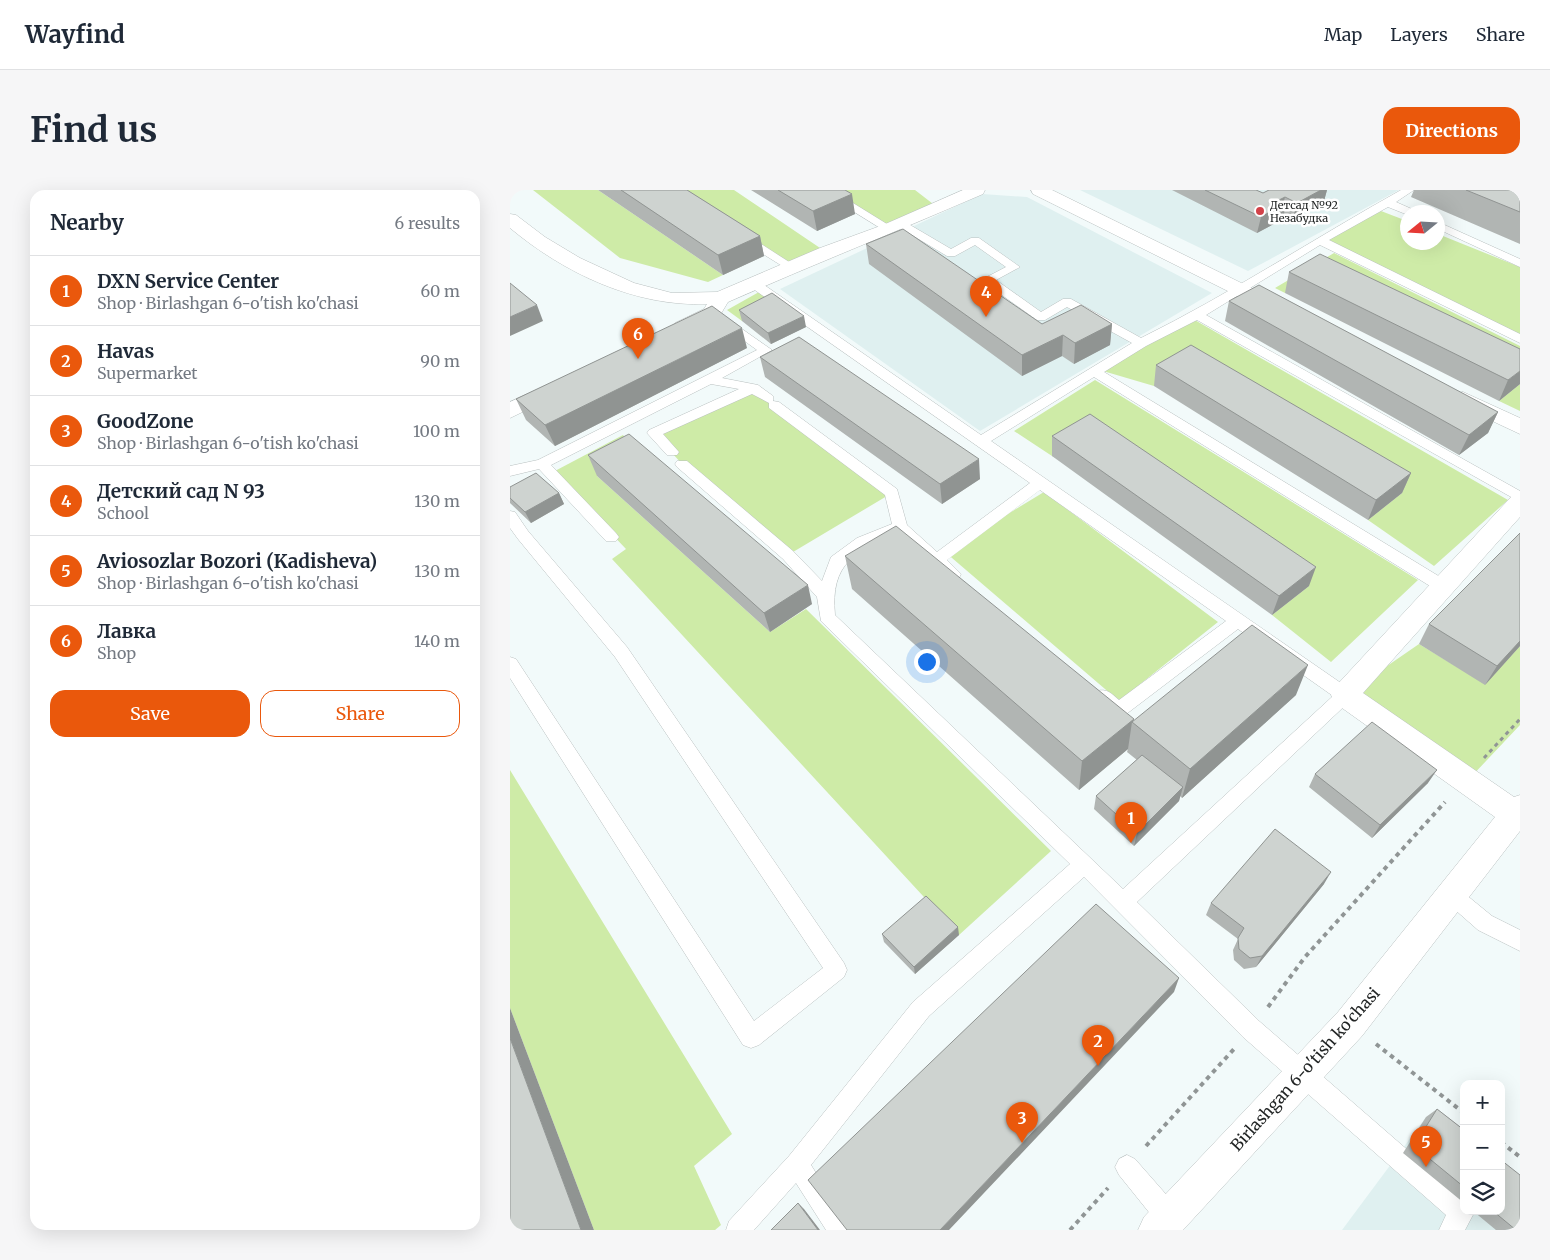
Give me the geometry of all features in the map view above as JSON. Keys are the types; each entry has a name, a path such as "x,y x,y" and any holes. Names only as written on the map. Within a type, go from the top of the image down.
{"street":[{"path":"668,334 753,283 826,252 895,226 977,190"},
{"path":"1039,190 1293,316"},
{"path":"510,219 524,232 562,256 645,294 716,305"},
{"path":"510,411 571,380"},
{"path":"1450,393 1520,427"},
{"path":"1518,811 1465,779 1345,695 1520,502"},
{"name":"Birlashgan 6-o'tish ko'chasi","path":"1163,1223 1350,1024 1518,811"}],"lane":[{"path":"824,190 951,254 975,240 1014,267 988,280 1041,317 1067,302 1141,343"},
{"path":"980,441 1141,343 1198,315 1320,240 1409,190"},
{"path":"1386,202 1400,208"},
{"path":"1445,228 1520,263"},
{"path":"734,231 791,267"},
{"path":"1320,240 1520,339"},
{"path":"753,283 1345,695 1123,902"},
{"path":"510,471 542,464 636,418 707,379 766,350 716,305"},
{"path":"1198,315 1520,497"},
{"path":"1095,372 1444,587"},
{"path":"707,379 754,388 892,493 900,527 967,586"},
{"path":"654,433 754,388"},
{"path":"636,418 654,433 677,458 788,555 825,595"},
{"path":"542,464 611,537"},
{"path":"936,560 1040,483"},
{"path":"510,516 516,539 621,652 837,970 750,1037 510,664"},
{"path":"900,527 862,542 837,561 825,595 827,617 1084,864 1251,1029 1462,1213 1451,1230"},
{"path":"1089,684 1119,710 1238,620"},
{"path":"738,1230 797,1164 922,1009 1084,864"},
{"path":"1452,895 1485,923 1520,941"},
{"path":"797,1164 840,1230"},
{"path":"1127,1167 1163,1223"}],"path":[{"path":"1070,1230 1251,1029 1305,958 1520,718"},
{"path":"1350,1024 1460,1110"},
{"path":"1505,1145 1520,1157"}],"shaded area":[{"path":"1080,190 1399,190 1248,271"},
{"path":"982,194 1027,197 1212,293 980,431 780,289"},
{"path":"1426,1117 1460,1144 1460,1215 1505,1215 1520,1230 1342,1230"}],"green space":[{"path":"533,190 598,190 723,275 708,282 620,258"},
{"path":"671,190 734,190 826,252 791,267"},
{"path":"824,190 915,190 937,207 889,229"},
{"path":"1381,211 1400,218 1400,250 1445,250 1445,237 1520,267 1520,337 1327,240"},
{"path":"1334,253 1520,346 1520,374 1314,274 1285,293 1275,288"},
{"path":"759,292 774,304 742,321 727,310"},
{"path":"1193,319 1508,500 1434,566 1368,520 1402,493 1188,365 1154,386 1103,371"},
{"path":"1095,380 1418,580 1331,662 1272,615 1309,586 1052,456 1014,431"},
{"path":"1520,384 1520,411 1499,401"},
{"path":"753,388 892,493 788,555 682,464 654,433"},
{"path":"623,435 637,454 597,476 770,632 806,609 1051,851 959,935 612,559 626,549 553,472"},
{"path":"1044,492 1218,622 1119,701 945,552"},
{"path":"1419,644 1485,684 1520,646 1520,725 1470,778 1345,695"},
{"path":"510,770 732,1134 694,1166 721,1225 715,1230 594,1230 510,1008"}],"building":[{"path":"621,190 687,190 760,236 718,255"},
{"path":"778,190 845,190 852,194 813,211"},
{"path":"1205,190 1256,190 1263,193 1269,190 1321,190 1297,203 1285,197 1279,200 1286,203 1261,217"},
{"path":"1466,190 1520,190 1520,212"},
{"path":"903,229 1042,324 1081,305 1112,324 1075,343 1063,335 1022,355 866,244"},
{"path":"1320,254 1520,349 1520,371 1508,380 1289,272"},
{"path":"510,283 537,305 510,317"},
{"path":"1259,285 1498,412 1469,435 1229,301"},
{"path":"772,293 804,316 768,333 739,310"},
{"path":"712,306 742,328 545,425 516,399"},
{"path":"799,337 979,459 940,484 760,357"},
{"path":"1191,345 1411,473 1376,500 1156,365"},
{"path":"1090,414 1316,567 1279,596 1052,436"},
{"path":"629,434 808,585 764,613 588,455"},
{"path":"536,473 559,493 525,512 510,498 510,487"},
{"path":"896,526 1134,719 1082,761 845,556"},
{"path":"1520,533 1520,641 1497,666 1429,624"},
{"path":"1252,625 1308,665 1190,769 1132,722"},
{"path":"1372,722 1437,770 1380,825 1315,774"},
{"path":"1142,755 1183,787 1137,833 1096,796"},
{"path":"1275,829 1331,872 1262,956 1250,958 1239,949 1238,938 1244,928 1211,903"},
{"path":"926,896 958,927 914,967 882,934"},
{"path":"1096,904 1179,978 940,1230 847,1230 808,1180"},
{"path":"510,1038 581,1230 510,1230"},
{"path":"1437,1109 1460,1127 1460,1184 1414,1146"},
{"path":"1505,1163 1520,1175 1520,1230 1516,1230 1498,1215 1505,1215"},
{"path":"798,1203 818,1230 771,1230"}],"place":[{"name":"Детсад №92 Незабудка","path":"1260,211"},
{"name":"Детский сад N 93","path":"986,317"},
{"name":"Лавка","path":"638,359"},
{"name":"DXN Service Center","path":"1131,843"},
{"name":"Havas","path":"1098,1066"},
{"name":"GoodZone","path":"1022,1143"},
{"name":"Aviosozlar Bozori (Kadisheva)","path":"1426,1167"}]}
